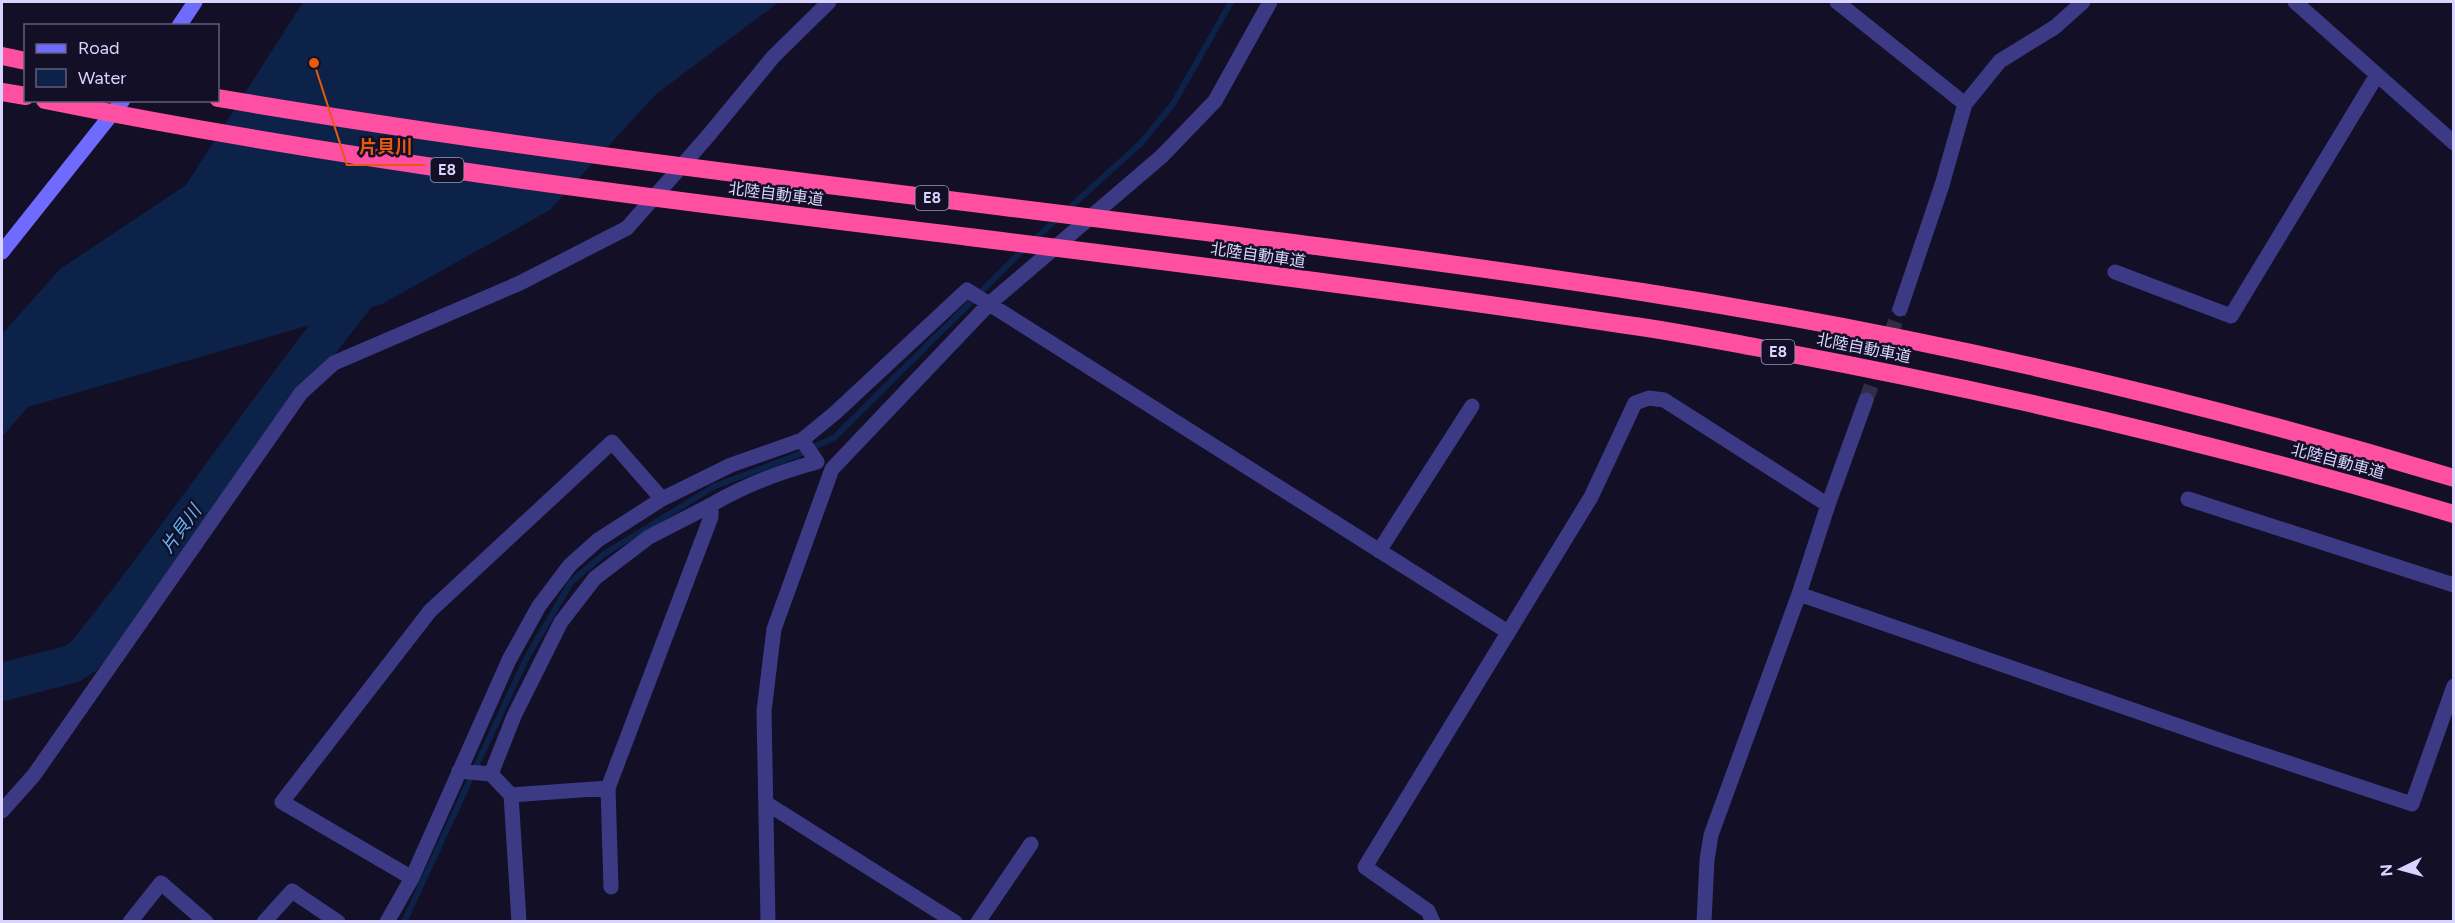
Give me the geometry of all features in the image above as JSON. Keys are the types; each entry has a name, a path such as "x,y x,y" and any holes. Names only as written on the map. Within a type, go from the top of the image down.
{"highway":[{"path":"2,56 24,61"},
{"path":"2,92 24,96"},
{"name":"北陸自動車道","path":"219,98 539,147 1134,223 1622,289 1832,325 2004,360 2184,403 2454,478"},
{"name":"北陸自動車道","path":"55,102 206,131 533,183 1090,252 1633,325 1842,363 1999,395 2175,437 2454,514"}],"main road":[{"path":"180,24 195,2"},
{"path":"2,252 121,102"}],"street":[{"path":"2,811 34,775 301,393 334,363 520,283 627,228 708,136 773,57 829,2"},
{"path":"768,921 764,711 774,629 832,469 989,304 1162,156 1215,100 1270,2"},
{"path":"1837,2 1965,104"},
{"path":"1900,309 1942,185 1965,104 2000,61 2055,27 2083,2"},
{"path":"2295,2 2454,143"},
{"path":"2115,272 2231,316 2377,75"},
{"path":"387,921 412,878 509,660 538,606 570,565 598,540 662,499 731,465 802,440 835,413 967,290 1508,632"},
{"path":"1433,921 1428,911 1365,867 1592,497 1635,403 1648,398 1664,400 1828,505"},
{"path":"1704,921 1707,860 1711,835 1799,594 1866,400"},
{"path":"1379,551 1472,406"},
{"path":"802,440 817,462 832,469"},
{"path":"412,878 282,802 430,611 612,442 662,499"},
{"path":"491,774 514,716 561,622 595,578 649,537 741,488 781,471 817,462"},
{"path":"2188,499 2454,585"},
{"path":"611,888 608,788 711,517 711,505"},
{"path":"1799,594 2225,742 2412,804 2454,686"},
{"path":"459,771 491,774 512,795 519,921"},
{"path":"512,795 608,788"},
{"path":"766,803 955,921"},
{"path":"978,921 1031,844"},
{"path":"130,921 161,883 206,921"},
{"path":"264,921 292,891 338,921"}],"water":[{"path":"303,2 779,2 656,94 550,210 382,304 28,407 2,437 2,334 60,269 186,185"}],"waterway":[{"path":"1066,211 1140,144 1173,104 1231,2"},
{"path":"1033,241 1058,218"},
{"path":"404,922 526,659 571,582 604,554 715,486 795,456 835,437 1025,248"},
{"name":"片貝川","path":"2,682 72,664 84,656 157,562 298,371 371,278"}],"tunnel":[{"path":"1866,400 1900,309"}],"place":[{"name":"片貝川","path":"314,63"}]}
